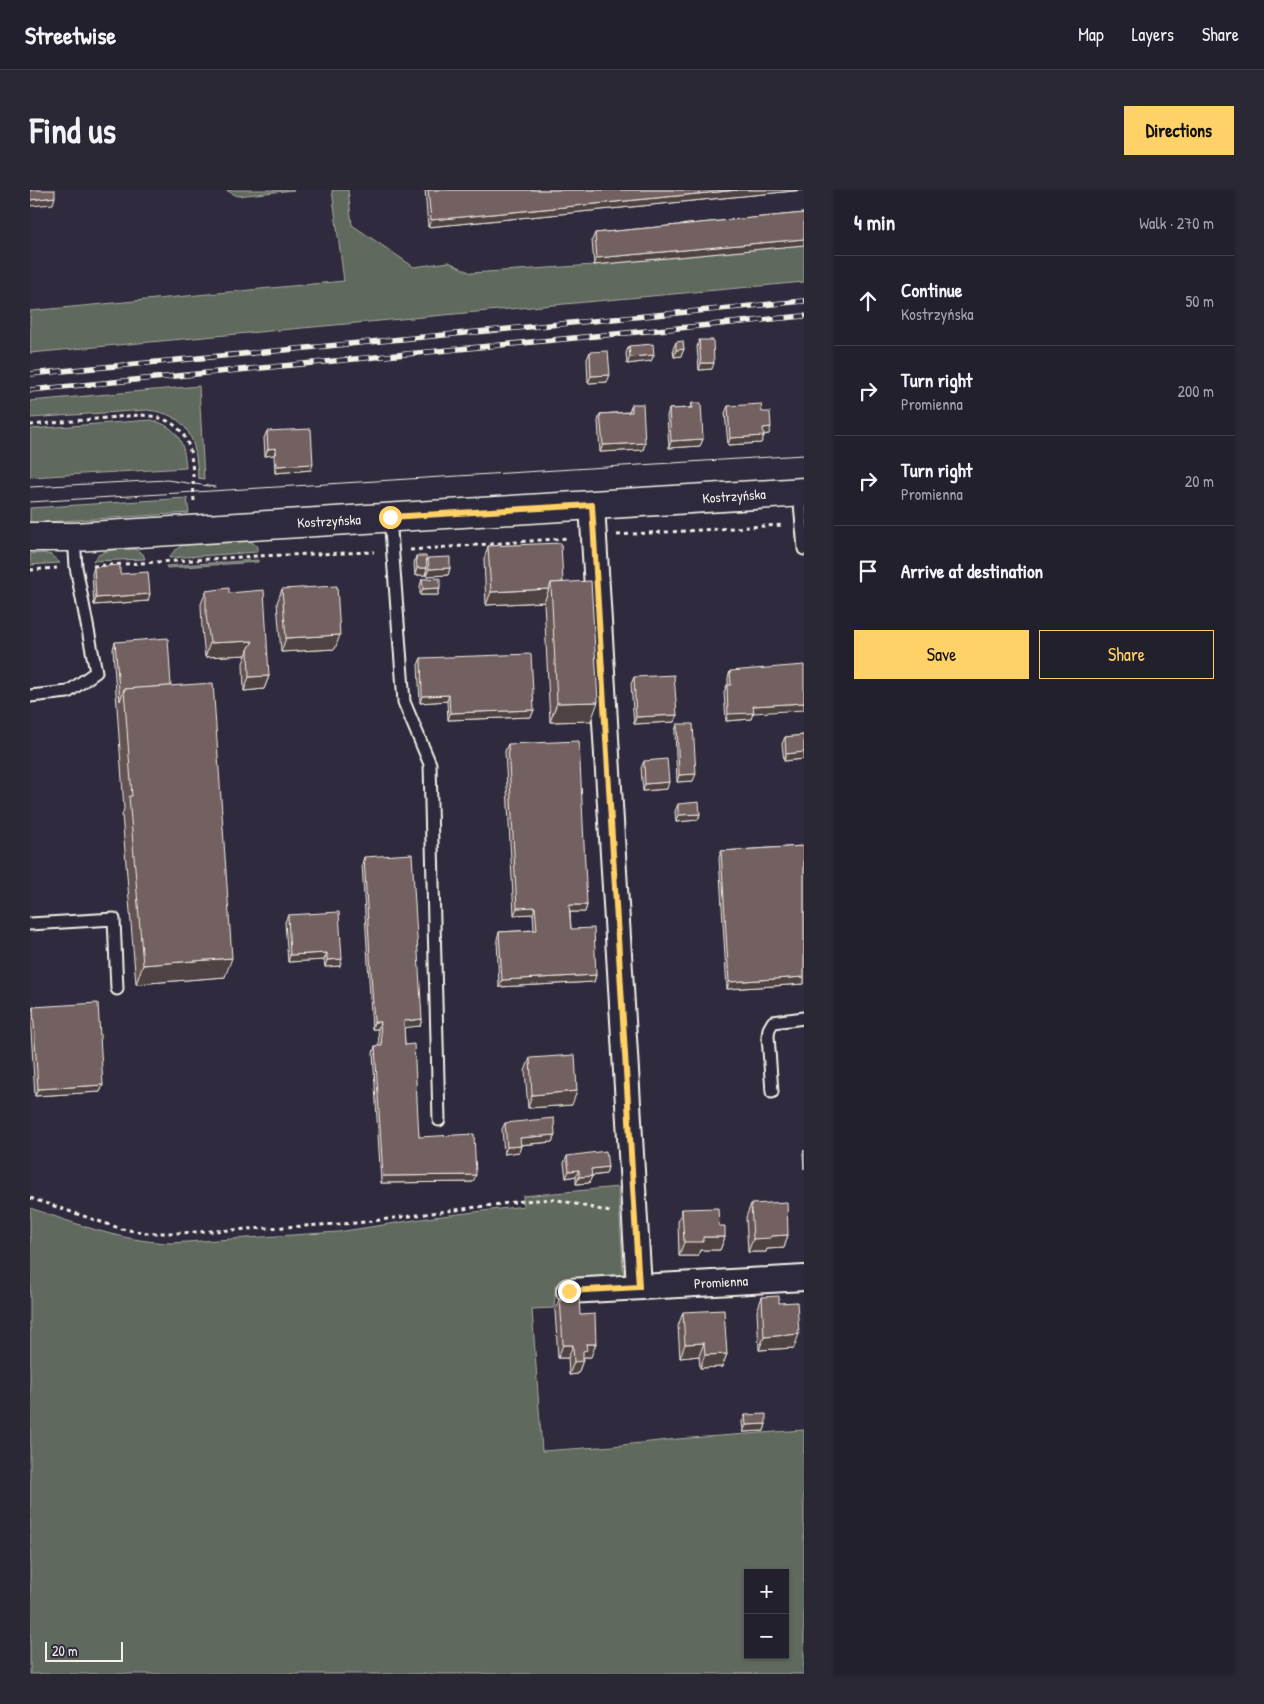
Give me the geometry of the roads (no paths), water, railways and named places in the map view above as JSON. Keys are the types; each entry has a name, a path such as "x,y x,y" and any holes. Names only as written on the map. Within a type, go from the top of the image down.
{"main road":[{"name":"Kostrzyńska","path":"30,539 802,492"}],"street":[{"path":"592,505 639,1287"},
{"name":"Promienna","path":"569,1291 804,1278"}],"lane":[{"path":"802,492 804,549"},
{"path":"390,517 404,702 430,764 439,1120"},
{"path":"30,696 68,692 96,672 69,537"},
{"path":"30,924 114,919 117,989"},
{"path":"772,1092 769,1029 773,1022 804,1018"}],"tram line":[{"path":"30,502 804,455"},
{"path":"30,487 167,480 215,487"}],"railway":[{"path":"30,374 804,301"},
{"path":"30,390 804,316"}]}
